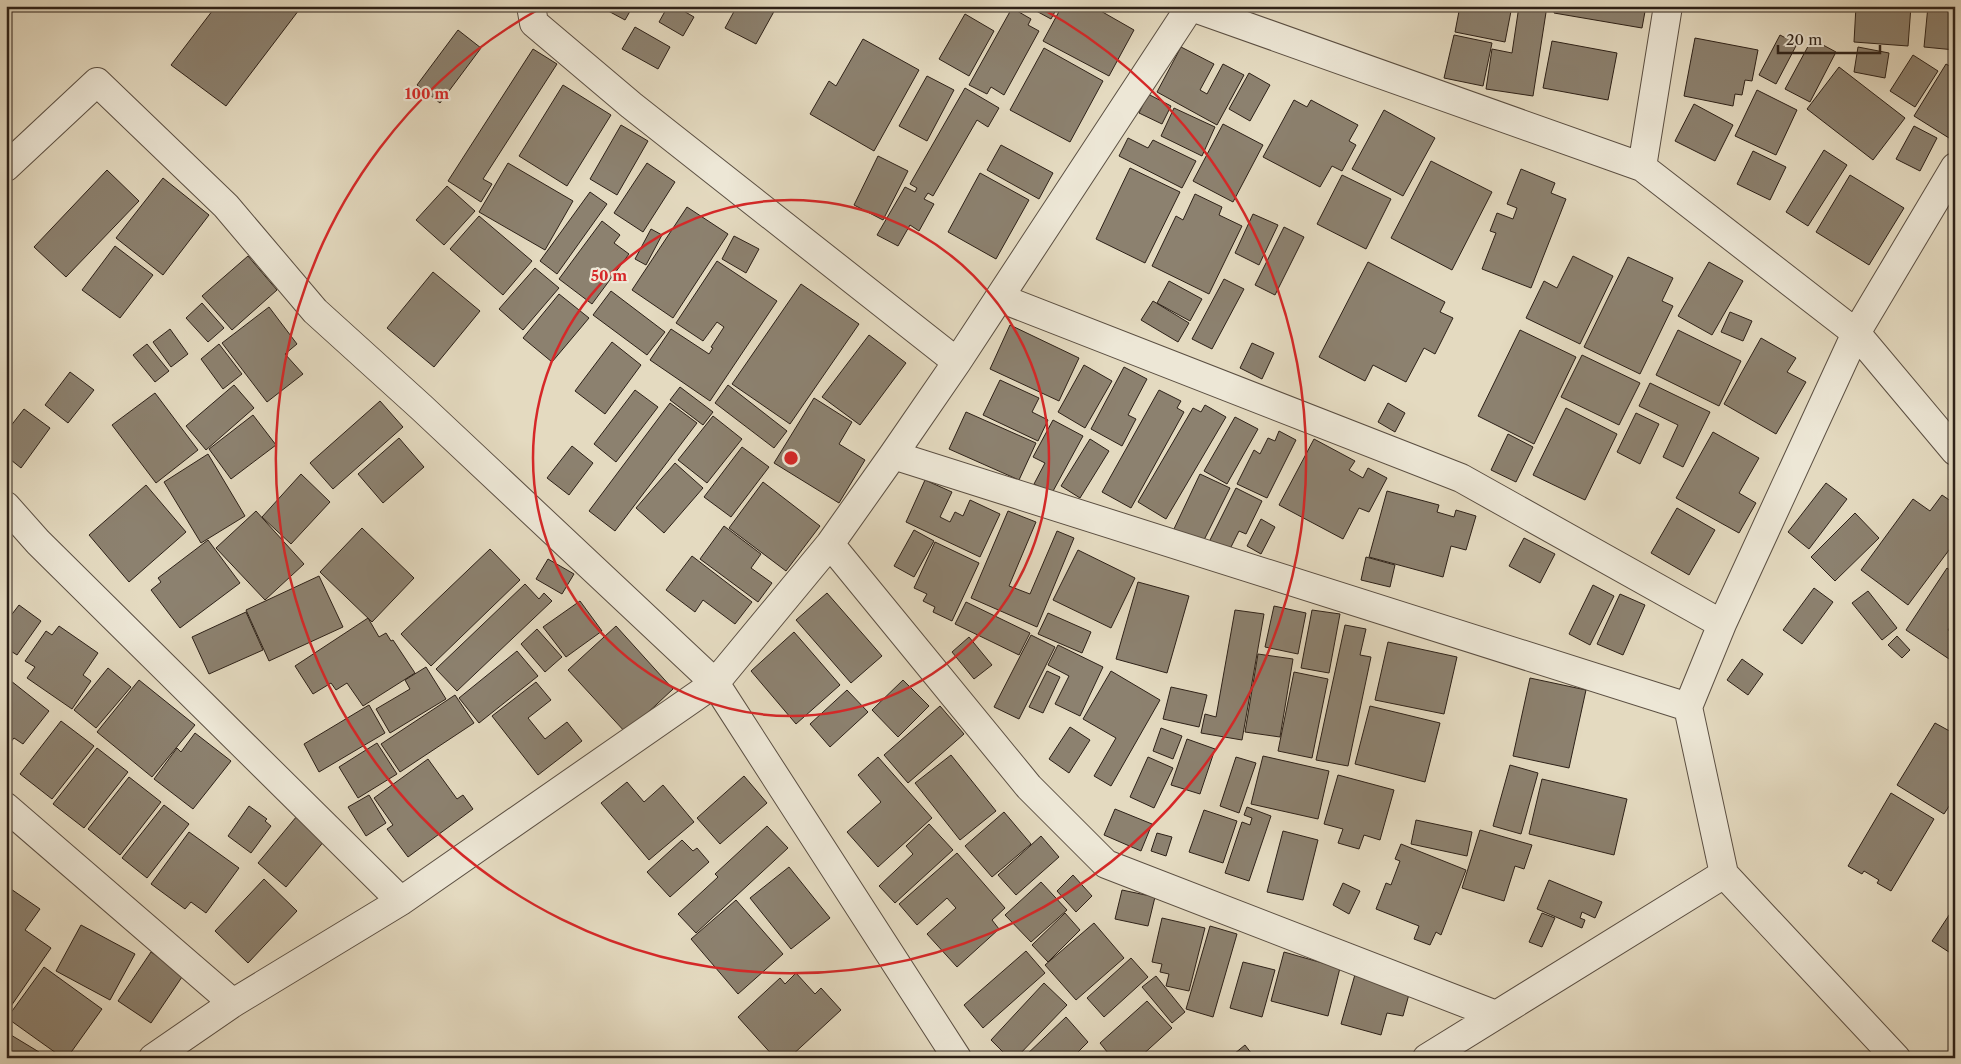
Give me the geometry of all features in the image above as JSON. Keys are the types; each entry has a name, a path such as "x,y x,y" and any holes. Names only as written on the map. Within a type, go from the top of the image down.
{"street":[{"path":"531,6 534,23 631,105 957,362"},
{"path":"1642,167 1668,6"},
{"path":"153,1058 233,1003 402,902 715,684 830,544 893,455 1000,298 1190,7 1642,167 1856,333 1955,450"},
{"path":"6,168 97,82 226,206 315,311 421,407 715,684 957,1058"},
{"path":"1896,1058 1724,874 1688,707 1722,624 1856,333 1955,167"},
{"path":"1000,298 1461,478 1722,624"},
{"path":"893,455 1688,707"},
{"path":"6,506 38,542 402,902"},
{"path":"830,544 1029,787 1106,864 1496,1015"},
{"path":"6,807 233,1003"},
{"path":"1427,1058 1724,874"}],"building":[{"path":"216,6 302,6 226,106 171,65"},
{"path":"599,6 633,6 625,20"},
{"path":"668,6 675,6 694,17 683,36 659,22"},
{"path":"737,6 777,6 756,44 725,28"},
{"path":"1027,6 1058,6 1051,19"},
{"path":"1062,6 1101,6 1099,10 1134,30 1109,76 1043,41"},
{"path":"1460,6 1512,6 1505,42 1455,32"},
{"path":"1519,6 1547,6 1533,96 1486,89 1492,49 1512,53"},
{"path":"1555,6 1646,6 1642,28 1554,13"},
{"path":"1856,6 1911,6 1908,46 1854,42"},
{"path":"1928,6 1955,6 1955,50 1924,47"},
{"path":"1012,8 1031,19 1028,25 1039,31 1004,95 991,87 987,94 969,85"},
{"path":"965,14 994,31 969,76 939,59"},
{"path":"635,27 670,47 658,69 622,49"},
{"path":"458,30 481,48 440,103 417,85"},
{"path":"1454,35 1492,43 1483,86 1444,78"},
{"path":"1780,35 1797,44 1776,84 1759,75"},
{"path":"1695,38 1758,50 1752,81 1745,80 1742,95 1735,94 1733,106 1684,96"},
{"path":"863,39 919,70 874,151 810,114 829,81 836,86"},
{"path":"1812,39 1836,52 1810,102 1785,89"},
{"path":"1552,41 1617,53 1608,100 1543,88"},
{"path":"1181,47 1214,64 1200,90 1207,94 1223,64 1244,75 1217,125 1157,92"},
{"path":"1858,47 1889,53 1885,78 1854,72"},
{"path":"1044,48 1103,81 1070,142 1010,110"},
{"path":"533,49 557,64 483,179 492,184 481,202 448,181"},
{"path":"1913,55 1938,71 1915,107 1890,91"},
{"path":"1946,64 1955,69 1955,129 1949,138 1914,116"},
{"path":"1839,67 1905,118 1873,160 1807,109"},
{"path":"1249,73 1270,85 1250,121 1229,109"},
{"path":"927,76 954,90 927,141 899,126"},
{"path":"563,85 611,115 567,186 519,156"},
{"path":"965,88 999,108 988,127 977,120 933,196 928,193 924,199 934,204 919,231 910,225 898,246 877,235 905,187 915,192 917,188 910,184"},
{"path":"1757,90 1797,110 1776,155 1735,136"},
{"path":"1148,94 1171,106 1162,124 1139,113"},
{"path":"1294,100 1307,107 1311,100 1358,125 1349,141 1356,145 1342,171 1332,166 1320,187 1263,157"},
{"path":"1694,104 1733,125 1715,161 1675,141"},
{"path":"1174,108 1215,127 1202,156 1161,136"},
{"path":"1384,110 1435,138 1403,196 1352,169"},
{"path":"1223,124 1263,145 1233,202 1193,181"},
{"path":"621,125 648,141 617,195 590,179"},
{"path":"1914,126 1937,138 1920,171 1896,159"},
{"path":"1128,138 1148,148 1153,140 1196,161 1182,188 1119,156"},
{"path":"1001,145 1053,173 1039,199 987,170"},
{"path":"1824,150 1847,165 1808,226 1786,212"},
{"path":"1753,151 1786,167 1770,200 1737,184"},
{"path":"878,156 908,171 883,220 854,205"},
{"path":"1431,161 1492,192 1452,270 1391,238"},
{"path":"508,163 573,201 545,250 479,212"},
{"path":"647,163 675,182 643,232 614,213"},
{"path":"1130,168 1180,192 1145,263 1096,239"},
{"path":"1521,169 1555,183 1551,193 1566,199 1531,288 1482,269 1496,233 1490,231 1497,213 1513,219 1517,208 1507,204"},
{"path":"107,170 139,201 66,277 34,247"},
{"path":"980,173 1029,200 996,259 948,232"},
{"path":"1342,175 1391,199 1366,249 1317,224"},
{"path":"1850,175 1904,208 1869,265 1816,232"},
{"path":"163,178 209,215 163,275 116,238"},
{"path":"447,186 475,211 444,245 416,220"},
{"path":"590,192 607,204 557,274 540,261"},
{"path":"1195,194 1222,207 1219,215 1242,226 1209,294 1152,266 1176,216 1183,220"},
{"path":"687,207 728,234 673,318 632,290"},
{"path":"1253,214 1278,225 1259,265 1235,253"},
{"path":"479,216 532,261 503,295 450,249"},
{"path":"602,221 620,235 614,243 629,254 592,304 559,279"},
{"path":"1284,227 1304,237 1275,295 1255,285"},
{"path":"651,229 662,235 646,265 635,259"},
{"path":"734,236 759,249 746,273 722,259"},
{"path":"115,246 153,275 120,318 82,290"},
{"path":"248,256 277,290 232,330 202,296"},
{"path":"1573,256 1613,276 1580,344 1526,318 1544,281 1557,288"},
{"path":"1628,257 1673,278 1662,301 1673,306 1640,374 1584,347"},
{"path":"717,261 777,301 710,401 650,360 671,329 709,354 713,348 711,347 724,327 717,322 703,341 676,323"},
{"path":"1368,262 1445,302 1440,312 1453,318 1435,354 1424,348 1406,382 1373,365 1365,381 1319,357"},
{"path":"1709,262 1743,281 1712,335 1678,316"},
{"path":"535,268 559,288 523,330 499,309"},
{"path":"433,272 480,311 434,367 387,328"},
{"path":"1224,279 1244,289 1212,349 1192,339"},
{"path":"1169,281 1202,299 1190,321 1157,303"},
{"path":"801,284 859,324 790,424 732,384"},
{"path":"611,291 665,332 647,355 593,315"},
{"path":"559,294 589,318 552,362 523,338"},
{"path":"1153,301 1189,323 1178,342 1141,320"},
{"path":"202,303 224,328 208,342 186,318"},
{"path":"269,307 297,344 285,354 303,374 267,402 222,343"},
{"path":"1730,312 1752,321 1743,341 1721,332"},
{"path":"1010,325 1079,358 1059,401 990,369"},
{"path":"170,329 188,354 171,367 153,342"},
{"path":"1520,330 1576,357 1534,444 1478,416"},
{"path":"1678,330 1741,361 1719,406 1656,375"},
{"path":"869,335 906,363 860,425 822,397"},
{"path":"1761,338 1796,358 1787,372 1806,382 1776,434 1724,404"},
{"path":"612,342 641,365 605,414 575,391"},
{"path":"1252,343 1274,353 1262,379 1240,368"},
{"path":"147,344 169,371 155,382 133,355"},
{"path":"219,344 242,374 223,389 201,359"},
{"path":"1582,355 1640,383 1619,425 1561,397"},
{"path":"1084,365 1112,381 1085,428 1058,412"},
{"path":"1124,367 1147,379 1128,415 1136,419 1122,446 1091,429"},
{"path":"70,372 94,390 68,423 45,405"},
{"path":"1000,380 1039,398 1032,412 1048,420 1038,441 983,415"},
{"path":"1650,383 1710,412 1683,467 1663,457 1678,425 1639,406"},
{"path":"234,385 254,408 206,450 186,426"},
{"path":"728,385 787,431 774,448 715,403"},
{"path":"680,387 713,412 703,425 670,400"},
{"path":"635,390 658,407 616,462 594,444"},
{"path":"1159,390 1181,401 1177,408 1184,412 1131,508 1102,492"},
{"path":"155,393 198,450 156,483 112,425"},
{"path":"814,398 852,422 839,444 865,460 839,503 774,463"},
{"path":"380,401 403,427 333,489 310,463"},
{"path":"670,403 697,423 615,531 589,511"},
{"path":"1388,403 1405,413 1395,432 1378,422"},
{"path":"1205,405 1226,417 1166,519 1138,502 1193,408 1201,412"},
{"path":"1566,408 1617,434 1585,500 1533,475"},
{"path":"24,409 50,428 21,468 6,456 6,432"},
{"path":"966,412 1036,443 1019,480 949,449"},
{"path":"1636,413 1659,424 1640,464 1617,452"},
{"path":"253,415 276,445 231,479 209,449"},
{"path":"713,416 742,439 707,483 678,460"},
{"path":"1235,417 1258,429 1227,484 1204,471"},
{"path":"1053,420 1083,436 1052,493 1034,484 1045,463 1033,457"},
{"path":"1279,431 1296,440 1267,498 1237,484 1254,450 1260,454 1268,438 1275,441"},
{"path":"1713,432 1759,458 1739,493 1756,503 1739,533 1676,498"},
{"path":"1508,434 1533,447 1516,482 1491,470"},
{"path":"399,438 424,467 383,503 358,474"},
{"path":"1090,439 1109,451 1080,498 1061,486"},
{"path":"1314,439 1355,461 1349,470 1363,478 1368,468 1387,478 1369,512 1359,508 1343,539 1279,505"},
{"path":"572,446 593,463 569,495 547,478"},
{"path":"742,447 769,467 731,517 704,497"},
{"path":"208,454 245,516 201,543 164,482"},
{"path":"675,463 703,488 664,533 636,508"},
{"path":"301,474 330,502 291,544 262,517"},
{"path":"1200,474 1230,488 1202,544 1173,531"},
{"path":"925,480 952,492 940,517 950,522 955,512 963,516 970,500 1000,514 980,557 906,522"},
{"path":"763,482 820,526 786,571 729,528"},
{"path":"1826,483 1847,499 1809,549 1788,532"},
{"path":"146,485 186,532 129,582 89,535"},
{"path":"1236,488 1262,501 1246,534 1239,531 1226,557 1206,548"},
{"path":"1387,491 1439,505 1437,512 1454,517 1456,510 1476,516 1466,550 1451,546 1443,577 1369,557"},
{"path":"1942,495 1955,504 1955,542 1908,605 1861,570 1913,499 1930,511"},
{"path":"1677,508 1715,530 1689,575 1651,553"},
{"path":"256,511 304,564 265,600 216,548"},
{"path":"1008,511 1036,522 1009,586 1030,594 1057,531 1074,538 1037,627 971,598"},
{"path":"1855,513 1879,538 1835,581 1811,557"},
{"path":"1261,519 1275,527 1261,554 1247,546"},
{"path":"724,526 761,554 751,568 772,583 758,602 700,559"},
{"path":"362,528 414,578 372,622 320,572"},
{"path":"914,530 934,541 914,577 894,566"},
{"path":"1524,538 1555,554 1540,583 1509,566"},
{"path":"208,540 240,583 180,628 151,590 161,582 158,578"},
{"path":"935,542 979,563 952,621 933,612 935,607 923,601 927,594 914,588"},
{"path":"490,549 520,580 431,666 401,634"},
{"path":"1078,550 1135,578 1111,628 1053,600"},
{"path":"692,556 752,602 735,624 703,600 695,612 666,590"},
{"path":"1366,557 1395,565 1390,587 1361,580"},
{"path":"548,559 574,574 562,594 536,579"},
{"path":"1947,568 1955,574 1955,620 1948,630 1955,634 1955,663 1906,630"},
{"path":"319,576 343,627 269,661 246,610"},
{"path":"1138,582 1189,596 1167,673 1116,659"},
{"path":"525,584 539,599 544,593 552,601 457,691 436,669"},
{"path":"1593,585 1614,596 1590,645 1569,634"},
{"path":"1814,588 1833,602 1802,644 1783,630"},
{"path":"1868,591 1897,628 1882,640 1852,603"},
{"path":"827,593 882,656 851,683 796,620"},
{"path":"1620,594 1645,605 1623,655 1597,644"},
{"path":"580,601 602,631 566,657 543,627"},
{"path":"966,602 1030,633 1019,655 955,624"},
{"path":"19,605 41,621 17,655 6,648 6,622"},
{"path":"1274,606 1306,613 1298,654 1265,647"},
{"path":"1235,610 1264,614 1242,740 1201,733 1205,714 1216,717"},
{"path":"1312,610 1340,614 1329,673 1301,668"},
{"path":"246,612 263,650 209,674 192,637"},
{"path":"1048,613 1091,632 1082,653 1038,634"},
{"path":"368,618 379,637 386,633 391,641 393,640 415,673 363,706 347,683 336,690 331,683 313,694 295,666"},
{"path":"1345,625 1366,629 1360,655 1371,657 1348,766 1316,760"},
{"path":"59,626 98,653 83,675 91,681 72,709 27,678 35,667 25,661 46,631 52,635"},
{"path":"616,626 673,689 626,733 568,670"},
{"path":"537,629 562,657 545,672 521,644"},
{"path":"794,632 840,685 796,724 751,671"},
{"path":"1031,635 1055,647 1019,719 994,707"},
{"path":"1897,636 1910,650 1902,658 1888,645"},
{"path":"969,637 992,665 974,679 952,652"},
{"path":"1388,642 1457,657 1444,714 1375,700"},
{"path":"1058,645 1103,667 1080,716 1055,704 1069,676 1048,665"},
{"path":"517,651 538,676 479,723 459,698"},
{"path":"1258,654 1293,659 1280,737 1245,732"},
{"path":"1742,659 1763,674 1748,695 1727,680"},
{"path":"426,667 446,699 390,733 376,709 410,689 405,680"},
{"path":"108,668 131,687 96,728 74,710"},
{"path":"1047,671 1060,677 1043,713 1029,707"},
{"path":"1111,671 1160,700 1111,786 1094,776 1116,738 1083,719"},
{"path":"1294,672 1328,679 1312,758 1278,751"},
{"path":"6,677 49,711 23,744 14,738 6,748"},
{"path":"1530,678 1586,690 1569,768 1513,756"},
{"path":"139,680 195,725 152,777 97,732"},
{"path":"903,680 929,706 898,737 872,710"},
{"path":"536,682 551,700 528,718 545,739 567,722 582,741 538,775 492,716"},
{"path":"1171,687 1207,695 1199,727 1163,719"},
{"path":"847,690 868,712 830,747 810,724"},
{"path":"455,695 474,723 400,772 381,744"},
{"path":"369,705 385,733 319,772 304,744"},
{"path":"940,706 964,734 908,783 884,755"},
{"path":"1370,706 1440,723 1425,782 1355,764"},
{"path":"61,721 94,746 52,799 20,774"},
{"path":"1935,723 1955,734 1955,797 1944,814 1897,785"},
{"path":"1070,727 1090,740 1069,773 1049,759"},
{"path":"1161,728 1182,736 1173,759 1153,751"},
{"path":"195,733 231,761 193,809 154,779 177,748 181,752"},
{"path":"1187,739 1215,749 1200,794 1171,785"},
{"path":"377,743 397,774 358,798 339,767"},
{"path":"97,748 128,772 84,828 53,804"},
{"path":"951,755 996,811 960,840 915,783"},
{"path":"1263,756 1329,771 1318,819 1251,804"},
{"path":"878,757 932,818 878,867 847,832 881,802 858,775"},
{"path":"1148,757 1173,768 1154,808 1130,797"},
{"path":"1236,757 1256,763 1239,813 1220,806"},
{"path":"428,759 457,799 463,795 473,809 408,857 387,829 393,825 374,798"},
{"path":"1510,765 1538,773 1521,834 1493,826"},
{"path":"1338,775 1394,790 1380,840 1364,835 1359,849 1338,843 1343,829 1324,824"},
{"path":"744,776 767,803 720,844 697,818"},
{"path":"129,777 161,802 120,855 88,829"},
{"path":"1542,779 1627,799 1614,855 1529,834"},
{"path":"627,782 644,802 663,785 694,822 649,860 601,803"},
{"path":"1891,793 1934,819 1891,891 1877,883 1879,880 1864,871 1862,874 1848,866"},
{"path":"369,795 386,823 366,836 348,807"},
{"path":"164,805 189,824 147,878 122,858"},
{"path":"249,806 267,819 265,821 271,826 251,853 228,836"},
{"path":"1247,807 1271,816 1249,881 1225,873 1242,822 1250,825 1252,818 1244,815"},
{"path":"1115,809 1152,824 1141,851 1104,835"},
{"path":"1204,810 1237,821 1223,863 1189,852"},
{"path":"1004,812 1031,844 992,877 965,846"},
{"path":"297,816 325,840 286,887 258,863"},
{"path":"1416,820 1472,832 1467,856 1411,844"},
{"path":"929,824 953,850 895,903 879,886 913,854 906,846"},
{"path":"767,826 788,848 696,933 678,914 718,877 715,874"},
{"path":"1480,830 1532,845 1524,869 1515,866 1504,901 1462,888"},
{"path":"1283,831 1318,840 1303,900 1267,892"},
{"path":"189,832 239,868 206,913 191,902 185,909 151,884"},
{"path":"1157,833 1172,837 1166,856 1151,851"},
{"path":"1041,836 1059,857 1016,895 998,875"},
{"path":"682,840 693,851 697,848 709,862 670,897 647,872"},
{"path":"1401,844 1466,870 1441,935 1436,932 1430,945 1414,939 1419,926 1376,909 1386,883 1391,885 1400,861 1395,859"},
{"path":"957,853 1005,908 992,920 999,929 957,967 927,934 956,908 947,898 917,925 899,904"},
{"path":"789,867 830,918 791,949 750,898"},
{"path":"1073,875 1092,896 1076,912 1057,891"},
{"path":"264,879 297,911 248,963 215,931"},
{"path":"1549,880 1602,902 1595,918 1582,912 1580,918 1585,920 1582,928 1537,909"},
{"path":"1041,882 1067,910 1031,942 1005,915"},
{"path":"1343,883 1360,891 1349,914 1333,905"},
{"path":"8,887 40,909 25,930 51,948 9,1009 6,1007 6,890"},
{"path":"1122,890 1155,897 1148,926 1115,919"},
{"path":"736,900 783,954 738,994 691,939"},
{"path":"1955,906 1955,956 1932,941"},
{"path":"1065,913 1080,930 1048,962 1032,945"},
{"path":"1542,913 1555,918 1542,947 1529,942"},
{"path":"1162,918 1205,928 1189,991 1166,986 1169,974 1160,972 1162,964 1152,962"},
{"path":"1094,923 1124,958 1076,1000 1045,965"},
{"path":"81,925 135,954 110,1000 56,971"},
{"path":"1210,926 1237,934 1213,1017 1186,1009"},
{"path":"1026,951 1045,973 983,1028 964,1005"},
{"path":"151,952 184,974 151,1023 118,1001"},
{"path":"1284,952 1340,968 1328,1016 1271,1001"},
{"path":"1131,958 1148,977 1104,1017 1087,998"},
{"path":"1243,962 1275,970 1262,1017 1230,1008"},
{"path":"44,967 102,1009 67,1058 63,1058 7,1018"},
{"path":"1356,971 1411,987 1403,1016 1387,1013 1381,1035 1341,1024"},
{"path":"796,973 815,994 821,988 841,1010 789,1058 775,1058 738,1017 780,978 785,984"},
{"path":"1156,976 1185,1012 1172,1023 1142,987"},
{"path":"1044,983 1067,1005 1016,1058 1009,1058 991,1040"},
{"path":"1147,1001 1172,1028 1139,1058 1112,1058 1100,1043"},
{"path":"1066,1017 1088,1042 1072,1058 1023,1058"},
{"path":"6,1032 39,1052 36,1058 6,1058"},
{"path":"1245,1045 1255,1058 1229,1058"}]}
